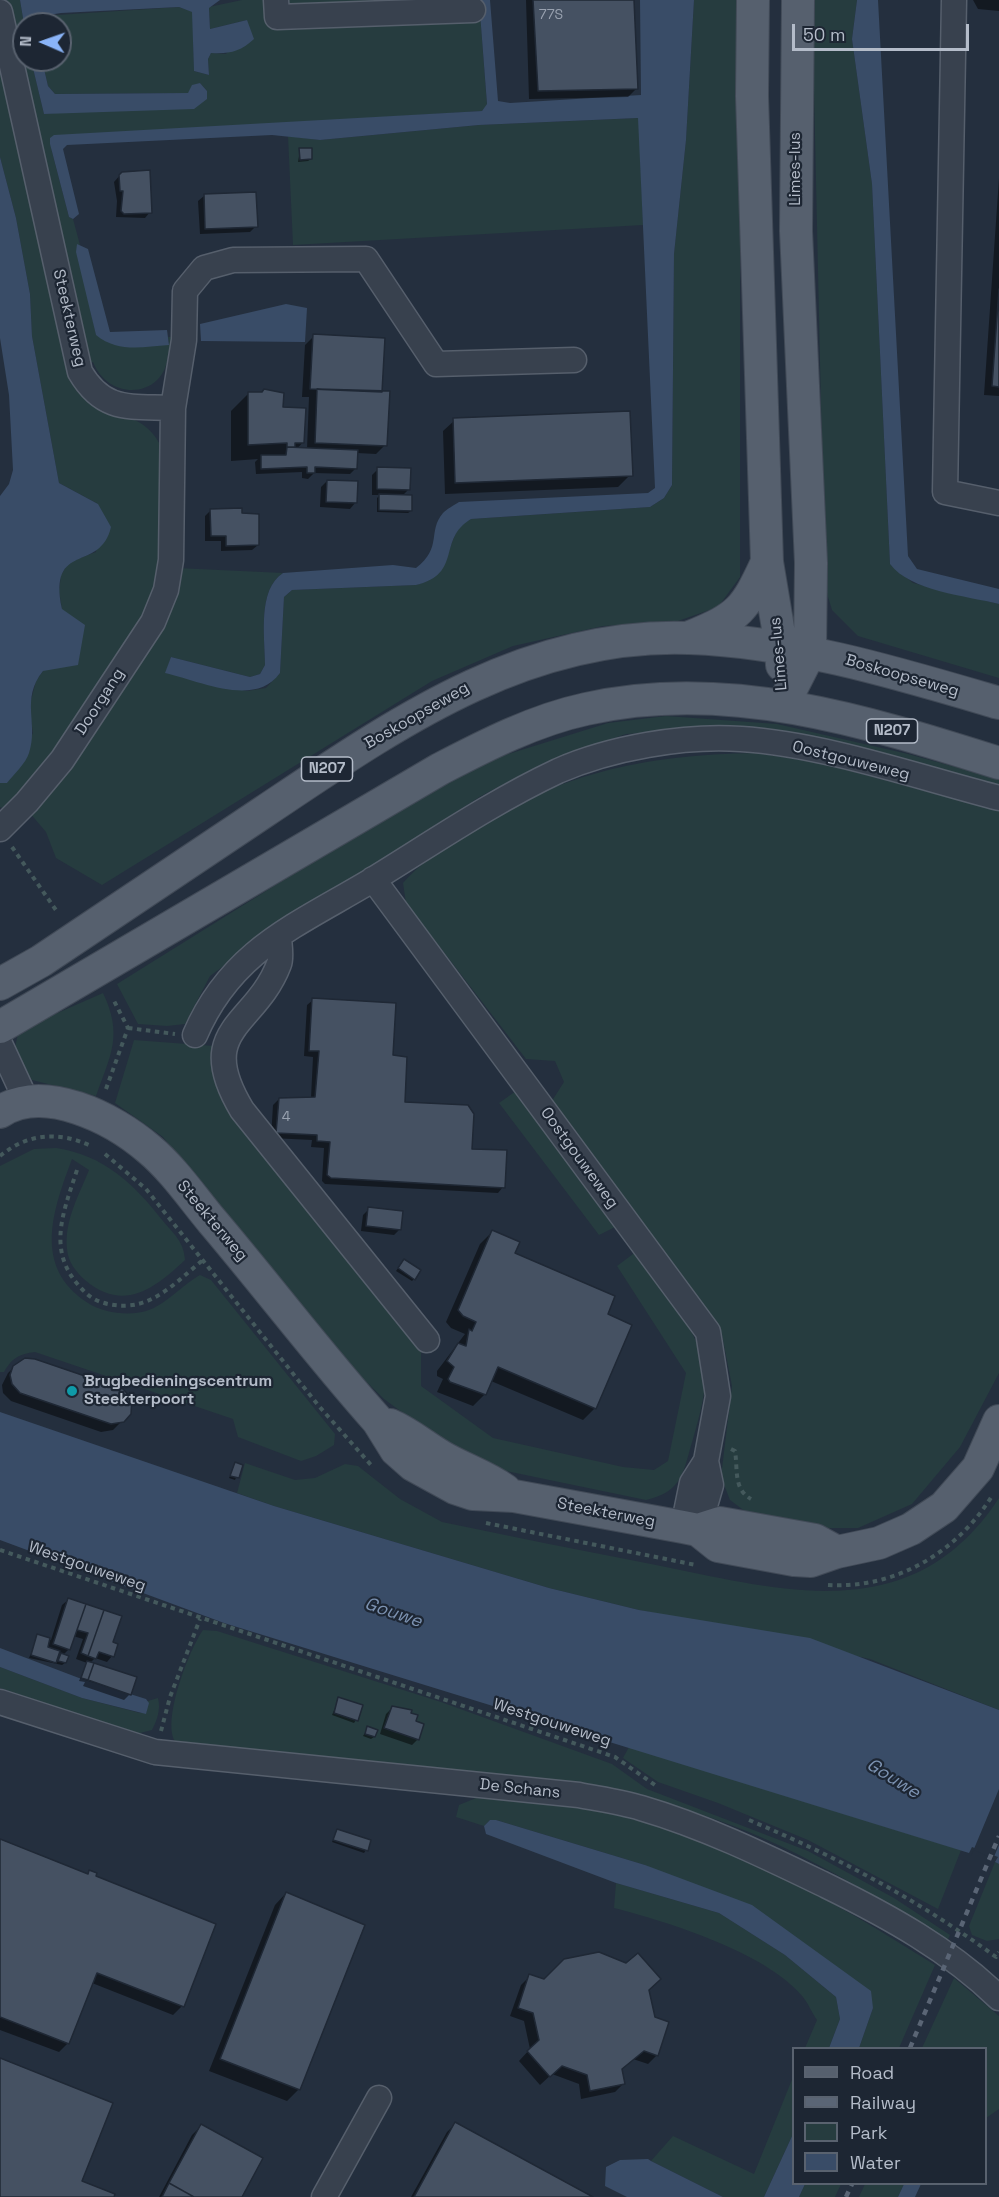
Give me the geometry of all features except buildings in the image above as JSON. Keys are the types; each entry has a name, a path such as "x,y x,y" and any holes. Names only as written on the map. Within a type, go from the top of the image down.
{"main road":[{"name":"Limes-lus","path":"753,0 753,119 767,562 796,649"},
{"name":"Limes-lus","path":"783,705 796,649 811,563 795,231 798,0"},
{"path":"688,638 720,625 741,610 754,591 767,562"},
{"name":"Boskoopseweg","path":"0,984 41,961 339,762 453,693 518,666 609,644 688,638 796,649 849,660 999,703"},
{"name":"N207","path":"0,1027 419,781 487,745 562,715 629,702 664,698 729,698 783,705 861,723 999,763"},
{"name":"Steekterweg","path":"13,1106 43,1100 90,1113 149,1149 231,1243 378,1421 408,1433 446,1459 489,1479 514,1496 690,1529 720,1522 815,1540 837,1552 879,1543 912,1529 944,1508 978,1468 999,1421"}],"street":[{"path":"276,0 277,17 473,10"},
{"path":"954,0 945,492 999,503"},
{"name":"Steekterweg","path":"0,12 80,372 90,390 101,399 123,405 173,408"},
{"path":"173,408 184,340 185,291 204,268 233,260 366,259 436,364 574,360"},
{"name":"Doorgang","path":"3,835 62,760 153,622 166,590 171,560 173,408"},
{"name":"Oostgouweweg","path":"195,1035 206,1009 222,984 237,967 279,936 486,810 560,770 622,751 662,743 739,739 776,743 812,750 999,798"},
{"name":"Oostgouweweg","path":"373,879 708,1332 718,1396 706,1461 692,1483 690,1529"},
{"path":"279,936 280,962 227,1040 223,1063 227,1085 242,1110 427,1340"},
{"path":"0,1044 13,1106"},
{"name":"De Schans","path":"0,1702 155,1752 579,1795 642,1808 749,1848 868,1907 944,1954 983,1982 999,1998"},
{"path":"324,2197 379,2098"}],"path":[{"path":"3,835 58,913"},
{"path":"106,1089 128,1028 113,999"},
{"path":"128,1028 161,1034 195,1035"},
{"path":"0,1156 23,1141 40,1135 71,1138 94,1147"},
{"name":"Steekterweg","path":"77,1170 65,1208 60,1236 60,1256 70,1279 91,1298 118,1305 138,1305 157,1296 203,1260 146,1189 101,1151"},
{"name":"Westgouweweg","path":"0,1550 615,1757 648,1783 658,1786"},
{"path":"155,1752 170,1697 200,1619"},
{"path":"742,1818 823,1851 930,1910 996,1957 999,1952"}],"green space":[{"path":"7,0 20,0 22,12 12,12 12,23"},
{"path":"242,0 479,0 487,105 482,111 50,138 69,217 73,219 80,245 77,245 96,335 169,344 168,337 176,337 175,353 168,353 165,368 158,379 136,390 124,389 112,384 101,375 93,362 87,364 23,72 34,72 44,114 207,99 207,91 200,83 188,93 55,94 48,86 45,72 72,72 72,14 179,7 193,12 194,71 209,75 208,59 211,53 226,54 247,20 210,29 209,7"},
{"path":"694,0 740,0 740,577 718,607 678,621 603,626 513,646 432,681 102,885 56,858 46,832 29,812 177,568 283,573 269,591 266,602 265,665 260,674 250,677 171,657 166,672 247,691 266,688 280,673 284,597 292,590 416,585 427,581 445,562 459,526 471,519 650,507 664,498 672,485 674,254 686,140"},
{"path":"812,0 857,0 852,39 872,184 890,564 913,583 999,604 999,678 858,636 832,610 825,587"},
{"path":"0,58 74,381 96,405 145,426 155,437 164,453 165,559 147,621 18,802 2,808 0,807 0,783 7,783 33,733 29,708 36,681 43,671 62,609 59,591 61,575 69,562 96,552 98,504 59,483 32,336 30,294 16,218 0,157"},
{"path":"639,118 643,225 293,245 288,136 320,140 479,125"},
{"path":"666,716 777,724 908,754 999,779 999,785 808,736 673,731 626,734 548,761 481,796 275,928 210,976 185,1024 167,1026 138,1024 117,984 383,818 486,761 608,723"},
{"path":"756,753 821,763 999,811 999,1373 960,1447 912,1504 858,1528 806,1528 758,1521 730,1500 721,1477 732,1386 722,1335 550,1104 564,1082 555,1061 526,1059 406,903 403,883 416,870 460,838 496,816 566,783 601,772 675,758"},
{"path":"103,993 109,1008 114,1033 110,1056 96,1096 32,1080 21,1065 15,1047 19,1030"},
{"path":"134,1040 214,1046 213,1060 219,1091 421,1344 421,1386 493,1438 623,1467 654,1470 668,1461 686,1373 617,1266 637,1251 689,1327 704,1360 706,1373 698,1421 677,1483 665,1493 646,1500 482,1466 448,1446 384,1399 343,1359 163,1137 115,1103"},
{"path":"516,1091 617,1226 599,1235 499,1103"},
{"path":"56,1148 89,1157 117,1173 129,1183 178,1239 183,1248 185,1260 162,1280 138,1293 126,1296 113,1295 99,1290 85,1280 71,1262 67,1239 73,1208 89,1170 72,1159 54,1217 52,1237 53,1255 59,1272 70,1289 94,1306 116,1313 132,1313 153,1308 200,1275 211,1280 335,1434 334,1445 316,1456 301,1461 238,1437 233,1419 35,1352 16,1358 4,1372 0,1372 0,1166 34,1149"},
{"path":"245,1463 295,1480 315,1478 345,1464 358,1466 400,1499 442,1522 704,1575 799,1590 844,1590 887,1584 927,1567 965,1540 999,1498 999,1710 870,1659 639,1610 549,1588 274,1506 237,1493"},
{"path":"203,1630 217,1631 441,1702 612,1764 647,1789 808,1851 894,1898 950,1935 947,1941 851,1882 750,1832 679,1808 630,1798 452,1774 175,1741 172,1731 174,1702 191,1653"},
{"path":"0,1667 82,1698 140,1713 146,1713 148,1701 158,1698 157,1719 152,1730 136,1734 0,1688"},
{"path":"629,1747 961,1850 938,1909 808,1840 718,1803 658,1782 623,1758"},
{"path":"476,1798 530,1802 620,1816 704,1842 783,1877 822,1898 935,1965 899,2047 859,2047 873,2008 645,1865 496,1820 490,1820 484,1826 456,1817 459,1805"},
{"path":"995,1862 999,1864 999,1939 987,1941 972,1935 969,1926"},
{"path":"616,1883 719,1913 785,1955 836,1997 840,2019 829,2047 805,2047 817,2020 803,1997 765,1966 688,1930 614,1908"},
{"path":"954,1978 999,2016 999,2109 987,2117 987,2047 922,2047"},
{"path":"792,2079 792,2136 764,2197 723,2197 651,2161 673,2136 754,2174"},
{"path":"805,2185 841,2185 835,2197 799,2197"},
{"path":"865,2185 904,2185 898,2197 859,2197"}],"water":[{"path":"20,0 220,0 209,8 210,29 247,20 254,39 234,51 211,53 208,59 209,75 194,71 192,12 179,7 72,12 22,12"},
{"path":"479,0 490,0 498,101 510,103 641,95 640,0 694,0 686,140 674,254 672,485 664,498 650,507 471,519 455,536 440,573 416,585 292,590 284,597 280,673 269,683 256,689 226,689 165,673 171,657 250,677 260,674 265,665 266,602 269,591 283,573 393,565 416,568 429,553 438,520 459,502 648,493 655,488 638,118 479,125 320,140 272,135 67,145 63,149 79,214 73,219 69,217 50,144 50,138 54,135 482,111 487,104"},
{"path":"857,0 878,0 908,556 917,569 999,589 999,604 940,591 911,581 890,564 872,184 852,39"},
{"path":"34,72 45,72 48,86 55,94 188,93 192,85 200,83 207,91 207,99 194,109 44,114"},
{"path":"0,157 16,218 30,294 32,336 59,483 98,504 111,527 105,541 97,550 68,565 62,574 60,588 62,609 85,625 78,665 43,671 36,682 31,702 32,742 29,753 23,765 7,783 0,783 0,496 9,484 13,470 9,395 0,338"},
{"path":"77,244 88,249 110,332 167,330 169,345 122,347 104,341 96,335 76,252"},
{"path":"286,304 307,308 305,342 201,341 200,324"},
{"name":"Gouwe","path":"0,1412 274,1506 549,1588 639,1610 810,1638 999,1710 999,1864 995,1862 998,1857 972,1847 969,1853 224,1623 0,1540"},
{"path":"0,1648 79,1678 146,1699 149,1703 146,1714 82,1698 0,1667"},
{"path":"490,1820 496,1820 645,1865 752,1905 871,1991 873,2008 859,2047 829,2047 840,2019 836,1997 785,1955 719,1913 616,1883 486,1834 484,1826"},
{"path":"792,2136 792,2185 805,2185 799,2197 764,2197"},
{"path":"648,2159 723,2197 627,2197 605,2186 606,2167 620,2160"},
{"path":"904,2185 921,2185 915,2197 898,2197"}],"pier":[{"path":"999,1789 999,1845 993,1859 974,1850 971,1856"}],"railway":[{"path":"910,2047 999,1836"},
{"path":"846,2197 852,2185"}],"place":[{"name":"Brugbedieningscentrum Steekterpoort","path":"72,1391"}]}
